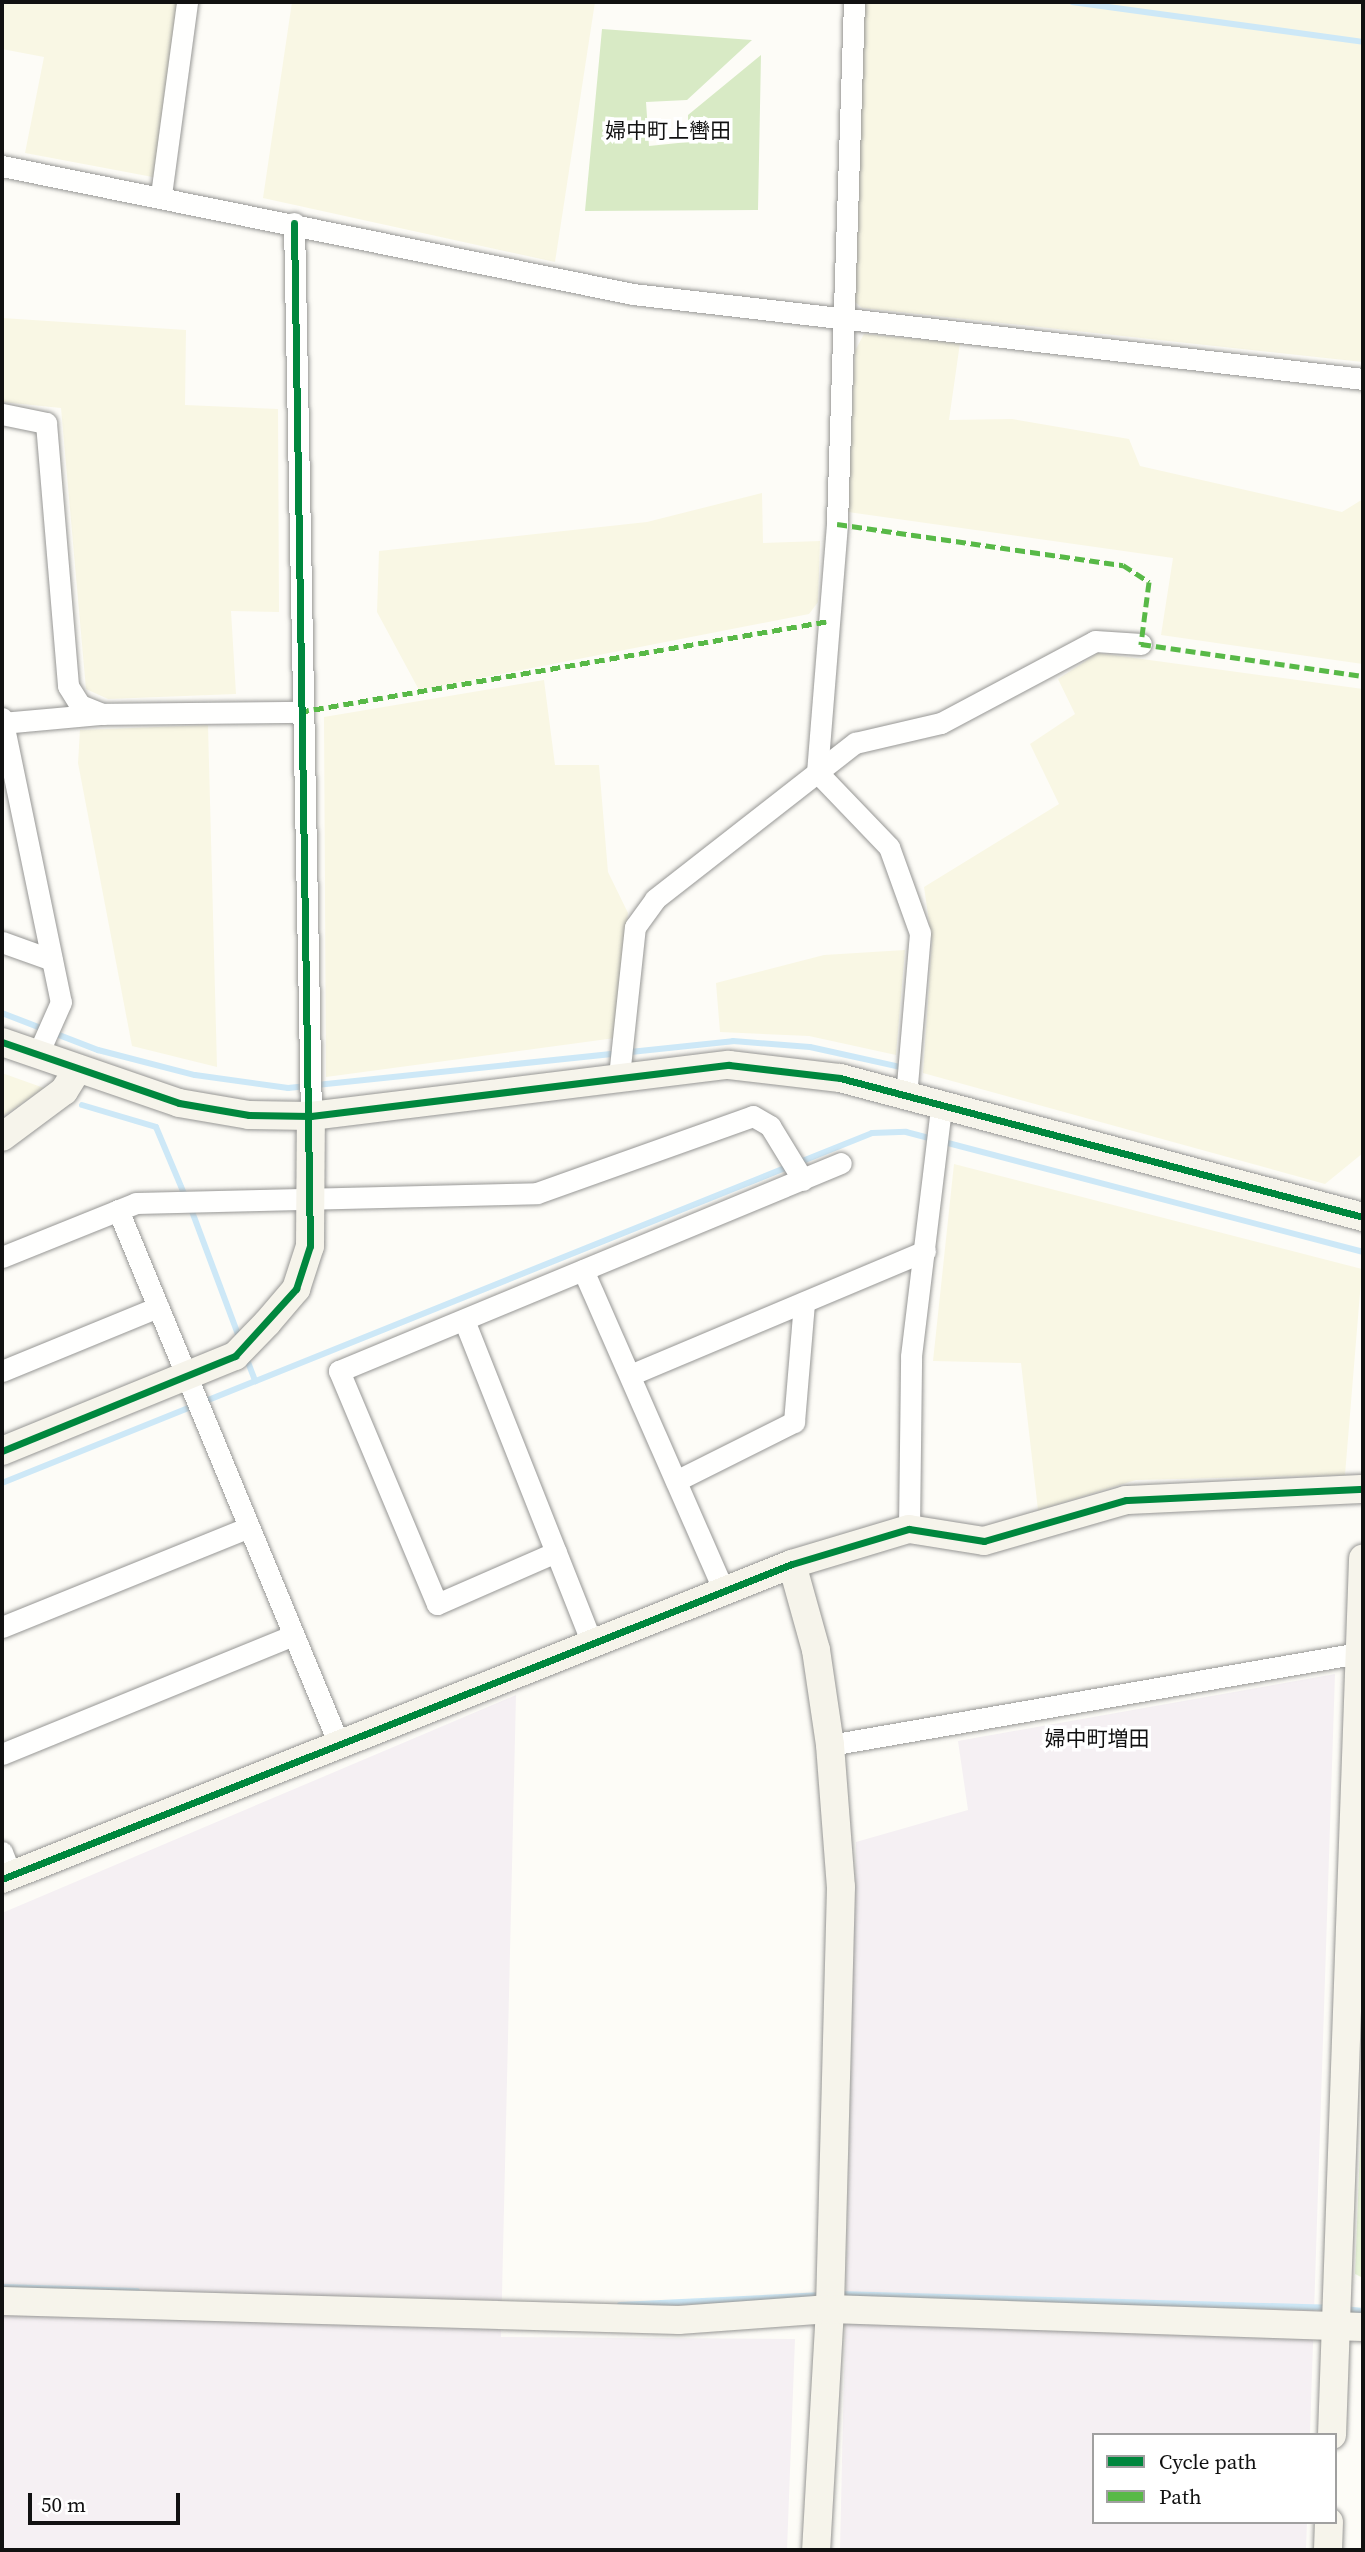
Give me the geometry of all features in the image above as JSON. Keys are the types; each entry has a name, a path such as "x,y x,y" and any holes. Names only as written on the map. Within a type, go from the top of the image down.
{"street":[{"path":"161,195 187,2"},
{"path":"854,2 845,321 817,772 889,847 920,933 905,1095"},
{"path":"2,166 161,195 633,295 1363,379"},
{"path":"2,1451 235,1356 296,1289 310,1246 311,1116 299,712 294,223"},
{"path":"2,414 46,423 68,686 80,705 102,714"},
{"path":"619,1076 635,927 655,899 855,743 942,723 1095,641 1141,644"},
{"path":"2,723 102,714 299,712"},
{"path":"2,718 61,1002 38,1054"},
{"path":"2,942 52,960"},
{"path":"2,1042 179,1103 311,1116 619,1076 729,1065 840,1078 1363,1217"},
{"path":"2,1137 64,1091 78,1069"},
{"path":"909,1529 911,1356 941,1107"},
{"path":"2,1257 136,1203 537,1193 754,1116 770,1126 803,1180"},
{"path":"556,1552 437,1604 339,1371 841,1163"},
{"path":"118,1210 338,1742"},
{"path":"629,1375 925,1251"},
{"path":"583,1270 724,1591"},
{"path":"676,1481 794,1422 804,1302"},
{"path":"2,1371 158,1307"},
{"path":"464,1320 592,1643"},
{"path":"5,1869 792,1564 909,1529 984,1541 1126,1500 1363,1489"},
{"path":"2,1627 249,1527"},
{"path":"1332,2433 1350,2327 1359,1653 1363,1559"},
{"path":"792,1564 816,1650 830,1745 841,1887 831,2309 816,2550"},
{"path":"2,1754 293,1635"},
{"path":"830,1745 1359,1653"},
{"path":"2,2301 679,2320 831,2309 1350,2327"},
{"path":"1328,2550 1329,2524"}],"shaded area":[{"path":"2,2 181,2 158,178 25,153 44,57 2,49"},
{"path":"292,2 595,2 555,262 263,198"},
{"path":"863,2 1363,2 1363,362 862,308 852,299"},
{"path":"2,318 186,330 185,405 278,409 279,612 231,611 236,694 108,699 86,689 61,408 2,402"},
{"path":"864,334 960,343 949,420 1012,419 1129,439 1140,466 1342,512 1363,499 1363,664 1161,635 1173,558 848,512 855,351"},
{"path":"762,493 763,543 820,541 818,602 809,614 419,690 377,612 379,551 647,522"},
{"path":"1098,653 1363,689 1363,1153 1325,1184 923,1073 932,942 924,887 1059,804 1030,744 1075,714 1058,679"},
{"path":"544,680 555,765 599,765 608,872 628,913 615,1038 326,1077 324,717"},
{"path":"208,725 217,1067 132,1046 78,763 80,730"},
{"path":"905,950 896,1055 809,1036 720,1032 716,983 824,955"},
{"path":"2,1073 44,1088 2,1117"},
{"path":"954,1164 1362,1269 1345,1475 1136,1480 1038,1510 1021,1363 933,1361"},
{"path":"1335,1674 1310,2433 1092,2433 1092,2524 1307,2524 1306,2550 840,2550 856,1842 968,1810 958,1741"},
{"path":"516,1695 501,2337 795,2339 787,2550 2,2550 2,1913"}],"green space":[{"path":"602,29 752,40 687,100 646,102 649,146 688,142 688,115 761,55 758,210 585,211"},
{"path":"1363,2071 1363,2278 1355,2274"}],"waterway":[{"path":"1072,2 1363,42"},
{"path":"2,1013 98,1050 195,1075 288,1088 733,1041 810,1047 900,1067"},
{"path":"82,1105 156,1127 185,1196"},
{"path":"2,1483 872,1133 906,1132 1363,1252"},
{"path":"190,1206 240,1340"},
{"path":"246,1357 255,1381"},
{"path":"2,2287 137,2291"},
{"path":"837,2294 1330,2308"},
{"path":"620,2305 823,2295"},
{"path":"1344,2309 1363,2311"}],"marked path":[{"path":"837,524 1123,565 1149,582 1141,644 1363,676"},
{"path":"299,712 829,621"}],"cycle path":[{"path":"2,1451 235,1356 296,1289 310,1246 294,223"},
{"path":"2,1042 179,1103 249,1115 311,1116 729,1065 840,1078 1363,1217"},
{"path":"2,1879 792,1564 909,1529 984,1541 1126,1500 1363,1489"}],"district":[{"name":"婦中町上轡田","path":"668,131"},
{"name":"婦中町増田","path":"1097,1739"}]}
